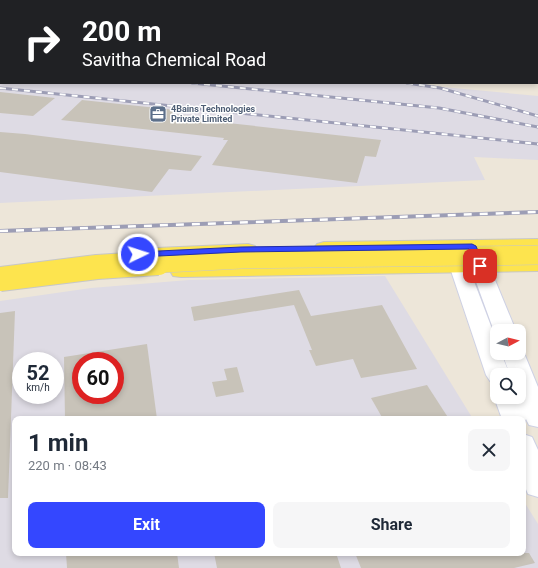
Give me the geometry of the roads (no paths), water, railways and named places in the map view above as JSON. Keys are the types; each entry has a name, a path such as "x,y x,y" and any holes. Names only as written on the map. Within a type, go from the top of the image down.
{"main road":[{"path":"0,289 97,277 181,271 466,256 538,245"},
{"path":"0,269 97,257 180,252 466,256 538,265"},
{"path":"0,279 97,267 241,259 538,255"},
{"path":"466,256 501,324"},
{"path":"466,256 496,368"},
{"path":"516,360 538,418"},
{"path":"509,404 513,416"},
{"path":"526,452 538,486"}],"railway":[{"path":"202,84 439,108 538,127"},
{"path":"414,84 440,88 538,116"},
{"path":"0,88 538,144"},
{"path":"0,231 538,212"}],"place":[{"name":"4Bains Technologies Private Limited","path":"158,114"}]}
